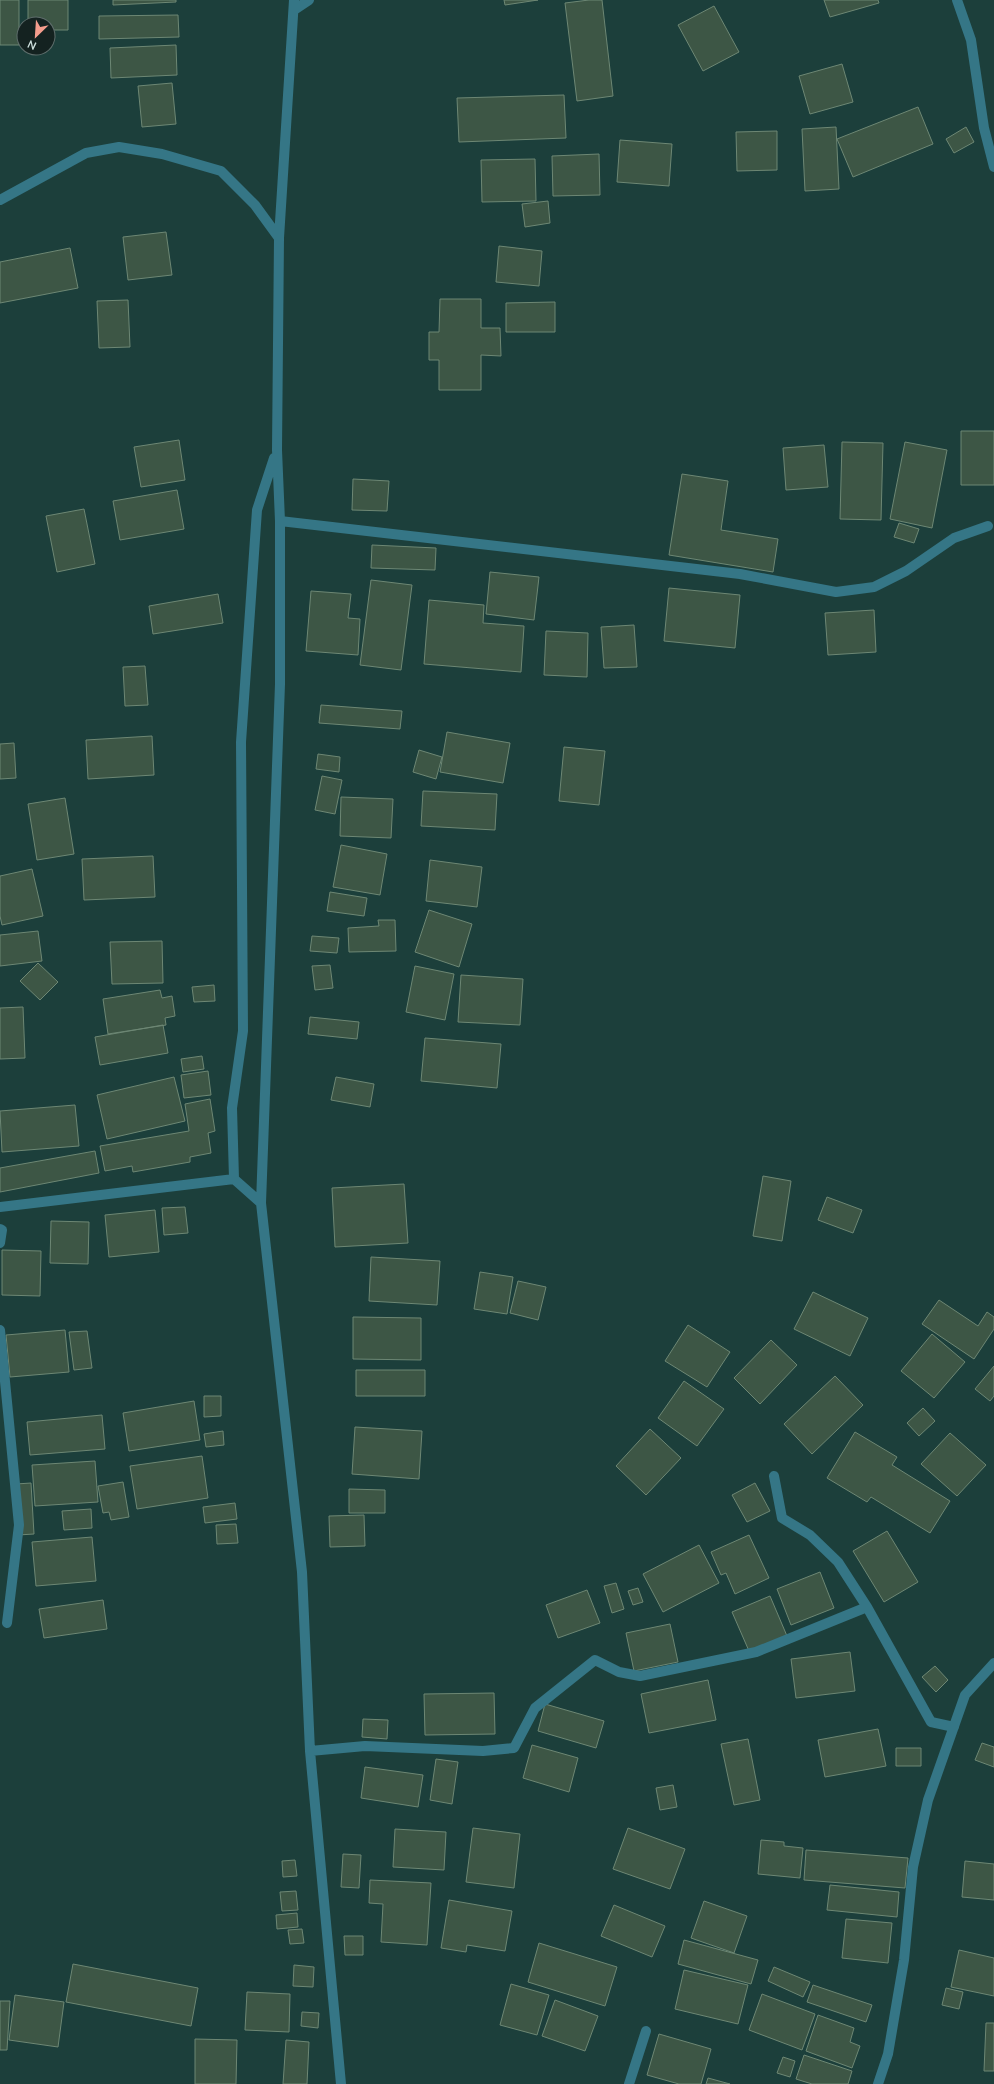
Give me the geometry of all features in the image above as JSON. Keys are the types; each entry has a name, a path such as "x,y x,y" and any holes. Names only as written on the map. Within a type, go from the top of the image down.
{"street":[{"path":"309,0 294,5 279,238 277,450 280,521 280,692 261,1203 302,1572 310,1751 341,2084"},
{"path":"957,0 971,40 984,128 994,167"},
{"path":"0,200 86,153 120,147 162,154 221,171 255,205 279,238"},
{"path":"234,1180 232,1108 243,1031 241,742 257,510 277,450"},
{"path":"280,521 740,574 836,592 874,587 906,571 954,538 988,526"},
{"path":"0,1207 234,1180 261,1203"},
{"path":"0,1229 2,1230 0,1243"},
{"path":"0,1330 19,1525 7,1623"},
{"path":"774,1476 782,1518 810,1535 838,1562 867,1607 931,1722 954,1727"},
{"path":"310,1751 365,1746 483,1751 514,1748 535,1708 595,1660 618,1672 640,1676 756,1652 867,1607"},
{"path":"878,2084 888,2054 904,1960 913,1867 928,1800 965,1695 994,1663"},
{"path":"629,2084 646,2032"}],"building":[{"path":"0,0 19,0 19,16 16,16 16,45 0,45"},
{"path":"28,0 68,0 68,30 56,30 56,16 28,16"},
{"path":"113,0 176,0 176,2 113,5"},
{"path":"504,0 538,0 505,5"},
{"path":"602,0 613,96 577,101 565,3"},
{"path":"824,0 878,0 879,3 830,17"},
{"path":"714,6 739,52 703,71 678,25"},
{"path":"178,15 179,37 99,39 99,16"},
{"path":"176,45 177,75 111,78 110,48"},
{"path":"842,64 853,102 810,114 799,76"},
{"path":"172,83 176,124 142,127 138,86"},
{"path":"564,95 566,138 459,142 457,98"},
{"path":"918,107 933,144 853,177 837,139"},
{"path":"836,127 839,189 805,191 802,129"},
{"path":"966,127 974,142 954,153 946,139"},
{"path":"777,131 777,170 737,171 736,132"},
{"path":"620,140 672,144 669,186 617,182"},
{"path":"599,154 600,195 553,196 552,156"},
{"path":"535,159 536,201 482,202 481,160"},
{"path":"548,201 550,223 525,227 522,204"},
{"path":"166,232 172,275 128,280 123,237"},
{"path":"499,246 542,251 539,286 496,282"},
{"path":"70,248 78,288 0,303 0,262"},
{"path":"440,299 481,299 481,328 500,328 501,356 481,355 481,390 439,390 439,360 429,360 429,332 439,332"},
{"path":"128,300 130,347 99,348 97,301"},
{"path":"555,302 555,332 506,332 506,303"},
{"path":"961,431 994,431 994,485 961,485"},
{"path":"179,440 185,480 141,487 134,447"},
{"path":"842,442 883,443 881,520 840,519"},
{"path":"905,442 947,450 932,528 890,519"},
{"path":"824,445 828,487 786,490 783,448"},
{"path":"682,474 728,481 721,530 778,539 773,572 669,555"},
{"path":"353,479 389,481 387,511 352,510"},
{"path":"177,490 184,529 120,540 113,501"},
{"path":"84,509 95,564 57,572 46,516"},
{"path":"899,523 919,529 914,543 894,537"},
{"path":"372,545 436,548 435,570 371,568"},
{"path":"490,572 539,577 534,620 486,614"},
{"path":"371,580 412,585 401,670 360,665"},
{"path":"669,588 740,595 735,648 664,641"},
{"path":"311,591 351,594 348,618 360,619 358,655 306,651"},
{"path":"218,594 223,623 153,634 149,606"},
{"path":"429,600 484,605 483,623 524,626 521,672 424,664"},
{"path":"874,610 876,652 828,655 825,613"},
{"path":"634,625 637,667 604,668 601,627"},
{"path":"546,631 588,633 587,677 544,675"},
{"path":"145,666 148,705 125,706 123,667"},
{"path":"321,705 402,711 400,729 319,723"},
{"path":"447,732 510,743 503,783 440,772"},
{"path":"152,736 154,775 88,779 86,740"},
{"path":"14,743 16,778 0,779 0,744"},
{"path":"564,747 605,751 599,805 559,801"},
{"path":"419,750 442,757 436,779 413,772"},
{"path":"318,754 340,757 339,772 316,769"},
{"path":"322,776 342,780 335,814 315,810"},
{"path":"423,791 497,794 495,830 421,826"},
{"path":"341,797 393,799 391,838 340,836"},
{"path":"65,798 74,854 37,860 28,804"},
{"path":"341,845 387,854 380,895 333,887"},
{"path":"153,856 155,897 84,900 82,859"},
{"path":"430,860 482,867 477,907 426,901"},
{"path":"32,869 43,916 2,925 0,916 0,876"},
{"path":"330,892 367,898 364,916 327,911"},
{"path":"429,910 472,924 459,967 415,952"},
{"path":"378,920 395,920 396,951 349,952 348,928 379,926"},
{"path":"38,931 42,961 0,966 0,935"},
{"path":"312,936 339,938 337,953 310,951"},
{"path":"162,941 163,983 112,984 110,942"},
{"path":"38,963 58,982 40,1000 20,981"},
{"path":"330,965 333,988 315,990 312,966"},
{"path":"415,966 454,974 445,1020 406,1012"},
{"path":"461,975 523,979 520,1025 458,1022"},
{"path":"214,985 215,1001 194,1002 192,987"},
{"path":"160,990 162,998 172,996 175,1016 165,1018 166,1025 108,1034 103,999"},
{"path":"23,1007 25,1058 0,1059 0,1008"},
{"path":"310,1017 359,1022 357,1039 308,1034"},
{"path":"163,1025 168,1053 100,1065 95,1037"},
{"path":"425,1038 501,1044 497,1088 421,1081"},
{"path":"202,1056 204,1069 183,1072 181,1059"},
{"path":"208,1071 211,1095 184,1098 181,1075"},
{"path":"174,1077 185,1121 107,1139 97,1095"},
{"path":"336,1077 374,1084 370,1107 331,1100"},
{"path":"210,1099 215,1131 208,1133 211,1153 190,1157 190,1162 133,1172 132,1166 105,1171 100,1146 189,1131 185,1104"},
{"path":"75,1105 79,1146 2,1152 0,1111"},
{"path":"95,1151 99,1173 0,1192 0,1168"},
{"path":"763,1176 791,1181 782,1241 753,1236"},
{"path":"404,1184 408,1243 335,1247 332,1188"},
{"path":"827,1197 862,1210 853,1233 818,1220"},
{"path":"185,1207 188,1233 164,1235 162,1208"},
{"path":"155,1210 159,1252 109,1257 105,1215"},
{"path":"51,1221 89,1222 88,1264 50,1263"},
{"path":"2,1250 41,1251 40,1296 2,1295"},
{"path":"371,1257 440,1261 437,1305 369,1301"},
{"path":"480,1272 513,1277 507,1314 474,1309"},
{"path":"518,1281 546,1287 538,1320 510,1313"},
{"path":"813,1292 868,1318 850,1356 794,1329"},
{"path":"939,1300 978,1326 987,1312 994,1317 994,1329 974,1359 922,1324"},
{"path":"353,1317 421,1318 421,1360 353,1359"},
{"path":"688,1325 730,1352 707,1387 665,1361"},
{"path":"65,1330 69,1372 10,1377 6,1335"},
{"path":"87,1331 92,1368 74,1370 69,1332"},
{"path":"932,1334 965,1362 934,1398 901,1371"},
{"path":"771,1340 797,1365 760,1404 734,1378"},
{"path":"994,1366 994,1396 990,1401 975,1389"},
{"path":"356,1370 425,1370 425,1396 356,1396"},
{"path":"835,1376 863,1405 812,1454 784,1424"},
{"path":"684,1381 724,1409 697,1446 658,1418"},
{"path":"204,1396 221,1396 221,1416 204,1417"},
{"path":"194,1401 200,1440 129,1451 123,1413"},
{"path":"923,1408 935,1421 919,1436 907,1423"},
{"path":"102,1415 105,1449 30,1455 27,1422"},
{"path":"355,1427 422,1431 419,1479 352,1474"},
{"path":"650,1429 681,1458 646,1495 616,1466"},
{"path":"223,1431 224,1445 206,1447 204,1434"},
{"path":"855,1432 897,1457 892,1465 950,1501 930,1533 871,1497 867,1502 827,1478"},
{"path":"950,1433 986,1465 957,1496 921,1464"},
{"path":"202,1456 208,1498 137,1509 130,1466"},
{"path":"95,1461 98,1502 35,1506 32,1465"},
{"path":"123,1482 129,1517 111,1520 109,1512 103,1513 98,1486"},
{"path":"31,1483 34,1534 18,1535 16,1484"},
{"path":"755,1483 770,1511 747,1522 732,1495"},
{"path":"349,1489 385,1490 385,1513 349,1513"},
{"path":"235,1503 237,1519 205,1523 203,1507"},
{"path":"91,1509 92,1528 64,1530 62,1511"},
{"path":"364,1515 365,1546 330,1547 329,1516"},
{"path":"236,1524 238,1543 217,1544 216,1525"},
{"path":"887,1531 918,1582 884,1602 853,1551"},
{"path":"749,1535 769,1578 735,1594 726,1573 721,1575 711,1552"},
{"path":"92,1537 96,1581 36,1586 32,1542"},
{"path":"699,1545 719,1583 663,1612 643,1574"},
{"path":"820,1572 834,1608 791,1625 777,1589"},
{"path":"616,1583 624,1609 612,1613 604,1586"},
{"path":"638,1588 643,1602 633,1605 628,1591"},
{"path":"587,1590 600,1623 558,1638 546,1605"},
{"path":"770,1596 787,1636 749,1651 732,1612"},
{"path":"103,1600 107,1629 44,1638 39,1609"},
{"path":"670,1624 678,1662 634,1671 626,1633"},
{"path":"850,1652 855,1691 796,1698 791,1659"},
{"path":"935,1666 948,1680 936,1692 922,1677"},
{"path":"708,1680 716,1720 649,1733 641,1694"},
{"path":"494,1693 495,1734 425,1735 424,1694"},
{"path":"545,1704 604,1721 596,1748 538,1731"},
{"path":"363,1719 388,1720 387,1739 362,1737"},
{"path":"878,1729 886,1766 825,1777 818,1740"},
{"path":"748,1739 760,1800 734,1805 721,1744"},
{"path":"982,1743 994,1747 994,1767 975,1760"},
{"path":"532,1745 578,1758 569,1792 523,1778"},
{"path":"896,1748 921,1748 921,1766 896,1766"},
{"path":"436,1759 458,1762 452,1804 430,1800"},
{"path":"365,1767 423,1775 418,1807 361,1798"},
{"path":"673,1785 677,1807 660,1810 656,1788"},
{"path":"473,1828 520,1834 514,1888 466,1882"},
{"path":"628,1828 685,1849 670,1889 613,1869"},
{"path":"395,1829 446,1832 444,1870 393,1867"},
{"path":"761,1840 784,1842 784,1846 803,1848 800,1878 758,1874"},
{"path":"806,1850 908,1858 905,1888 804,1880"},
{"path":"343,1854 361,1855 359,1888 341,1887"},
{"path":"295,1860 297,1876 283,1877 282,1861"},
{"path":"965,1861 994,1864 994,1900 962,1897"},
{"path":"370,1880 431,1883 427,1945 381,1942 383,1904 369,1903"},
{"path":"830,1885 899,1892 897,1917 827,1910"},
{"path":"296,1891 298,1910 282,1911 280,1892"},
{"path":"449,1900 512,1911 505,1951 467,1945 466,1952 441,1948"},
{"path":"704,1901 747,1916 734,1953 691,1938"},
{"path":"614,1905 665,1926 652,1957 601,1936"},
{"path":"297,1913 298,1927 277,1929 276,1915"},
{"path":"846,1919 892,1923 888,1963 842,1958"},
{"path":"302,1929 304,1943 290,1944 288,1930"},
{"path":"344,1936 363,1936 363,1955 345,1955"},
{"path":"684,1940 758,1960 751,1984 678,1964"},
{"path":"539,1943 617,1967 605,2006 528,1982"},
{"path":"959,1950 994,1958 994,1996 951,1987"},
{"path":"73,1964 198,1988 191,2026 66,2002"},
{"path":"294,1965 314,1967 313,1987 293,1986"},
{"path":"774,1967 810,1982 803,1997 768,1981"},
{"path":"684,1970 748,1985 738,2024 675,2009"},
{"path":"511,1984 549,1995 537,2035 500,2025"},
{"path":"813,1985 872,2005 866,2022 807,2002"},
{"path":"946,1988 963,1992 959,2009 942,2005"},
{"path":"247,1992 290,1994 289,2032 245,2030"},
{"path":"762,1994 815,2014 802,2050 749,2030"},
{"path":"15,1995 64,2002 58,2047 9,2040"},
{"path":"555,2000 598,2016 585,2051 542,2036"},
{"path":"0,2001 10,2001 7,2050 0,2050"},
{"path":"302,2012 319,2013 318,2028 301,2026"},
{"path":"818,2015 854,2028 850,2042 860,2046 852,2068 806,2051"},
{"path":"986,2023 994,2023 994,2071 984,2071"},
{"path":"659,2034 711,2049 701,2084 679,2084 647,2075"},
{"path":"195,2039 237,2040 236,2084 195,2084"},
{"path":"286,2040 309,2042 307,2084 283,2084"},
{"path":"804,2055 852,2071 848,2084 812,2084 796,2079"},
{"path":"783,2057 795,2061 790,2077 777,2073"},
{"path":"708,2078 730,2084 706,2084"}]}
